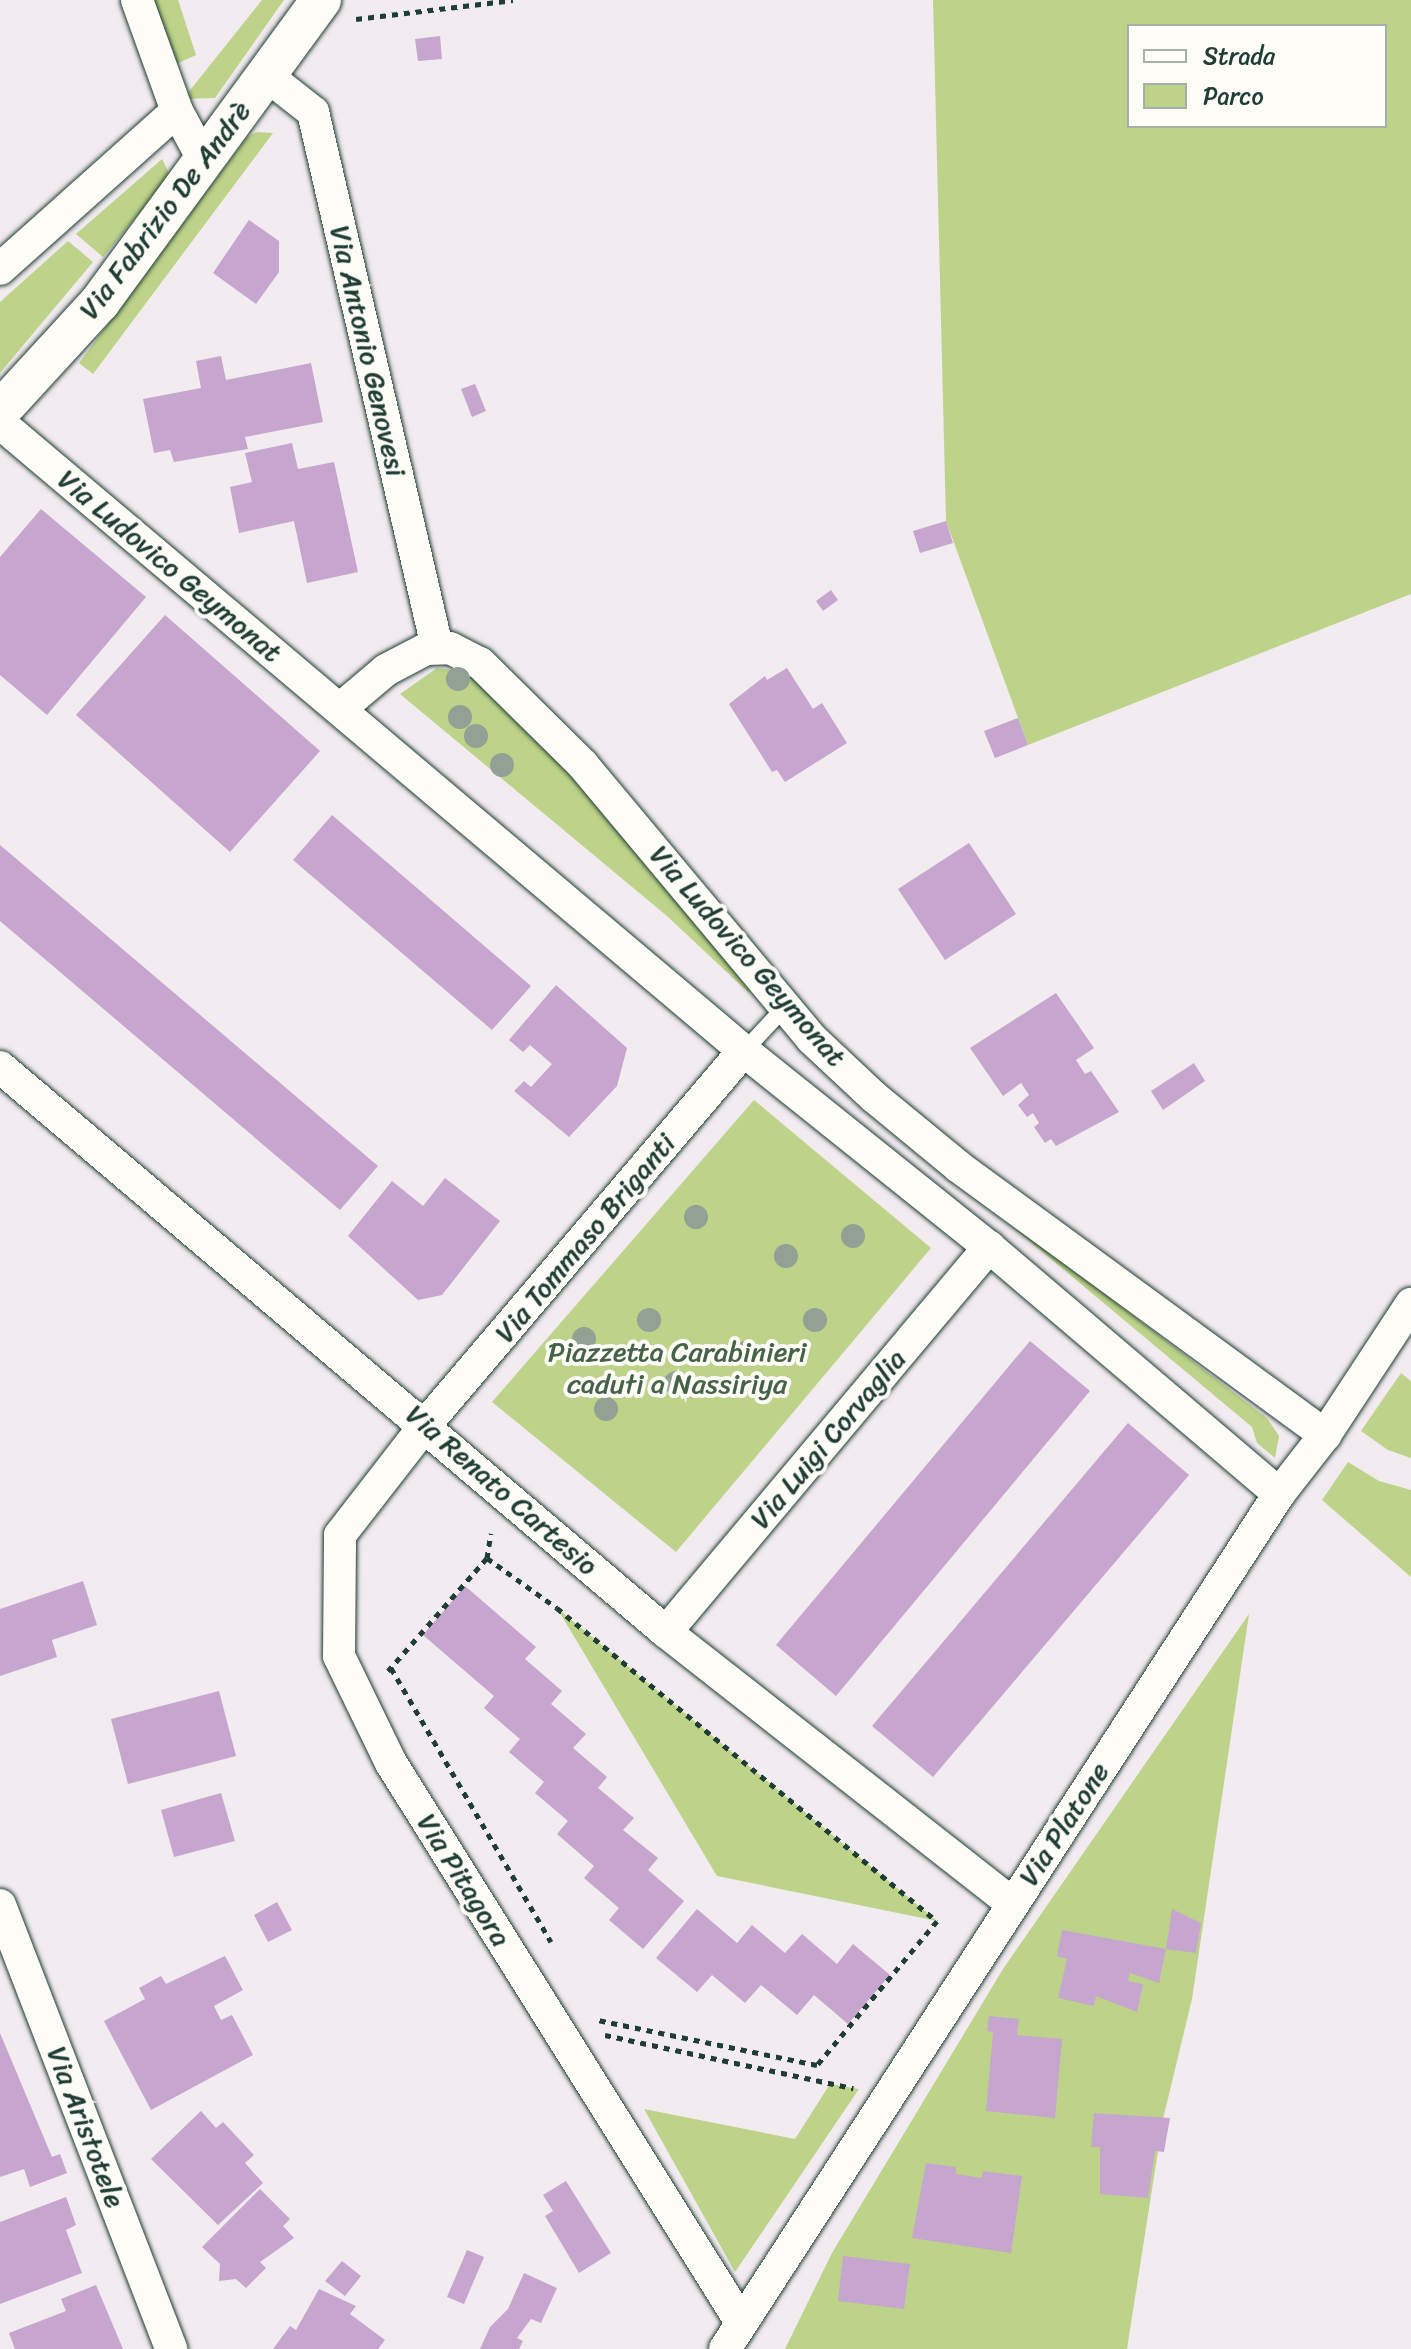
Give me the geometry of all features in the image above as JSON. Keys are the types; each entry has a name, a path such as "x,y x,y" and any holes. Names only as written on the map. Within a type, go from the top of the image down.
{"street":[{"path":"137,0 177,111 203,159"},
{"name":"Via Fabrizio De Andrè","path":"0,411 100,302 316,6"},
{"name":"Via Antonio Genovesi","path":"266,75 313,112 437,647"},
{"path":"0,269 177,111"},
{"name":"Via Ludovico Geymonat","path":"0,423 744,1051 989,1247 1279,1494"},
{"path":"340,709 386,670 437,647"},
{"name":"Via Ludovico Geymonat","path":"437,647 463,653 480,663 583,765 785,1007 874,1097 959,1167 1325,1435"},
{"name":"Via Tommaso Briganti","path":"426,1424 744,1051"},
{"name":"Via Renato Cartesio","path":"0,1067 426,1424 666,1632 1012,1903"},
{"name":"Via Luigi Corvaglia","path":"666,1632 989,1247"},
{"name":"Via Platone","path":"725,2349 739,2319 1279,1494 1406,1324"},
{"name":"Via Pitagora","path":"426,1424 340,1535 339,1656 391,1763 739,2319"},
{"name":"Via Aristotele","path":"0,1905 171,2349"}],"lane":[{"path":"744,1051 785,1007"}],"path":[{"path":"316,6 366,19 513,0"},
{"path":"378,1671 382,1679 487,1558 489,1519"},
{"path":"489,1532 502,1542"},
{"path":"487,1558 557,1608 937,1921 817,2065 597,2021 589,2007"},
{"path":"391,1668 558,1953"},
{"path":"590,2031 859,2089"}],"green space":[{"path":"152,0 178,0 196,55 174,65"},
{"path":"262,0 284,0 215,98 183,99"},
{"path":"933,0 1411,0 1411,594 1028,745 946,521"},
{"path":"257,132 273,133 93,374 79,363 247,137"},
{"path":"162,159 169,173 166,181 103,257 76,234"},
{"path":"68,241 93,262 0,373 0,302"},
{"path":"437,668 468,672 569,766 752,983 749,993 667,916 400,694"},
{"name":"Piazzetta Carabinieri caduti a Nassiriya","path":"754,1100 931,1248 676,1552 492,1402"},
{"path":"966,1188 1267,1418 1279,1436 1275,1458 1257,1443 1252,1427"},
{"path":"1401,1373 1411,1381 1411,1458 1388,1450 1361,1431"},
{"path":"1348,1462 1379,1481 1411,1490 1411,1577 1322,1500"},
{"path":"557,1608 937,1921 717,1876"},
{"path":"1249,1614 1192,1999 1163,2119 1127,2349 785,2349 832,2253 1003,1969"},
{"path":"830,2084 859,2089 735,2272 644,2109 795,2139"}],"building":[{"path":"440,36 442,59 418,61 415,39"},
{"path":"249,220 279,241 279,272 256,304 213,273"},
{"path":"221,356 226,380 311,363 323,422 245,437 248,449 174,462 170,450 154,453 143,399 201,388 196,361"},
{"path":"475,384 486,411 472,417 461,389"},
{"path":"292,443 298,469 334,462 358,572 307,583 294,521 239,533 230,487 252,482 245,453"},
{"path":"41,509 146,597 47,715 0,675 0,557"},
{"path":"946,521 953,543 920,553 913,531"},
{"path":"831,590 838,600 823,611 816,601"},
{"path":"165,615 320,751 230,852 76,715"},
{"path":"787,668 813,709 822,703 847,743 785,782 777,770 772,772 729,704 765,676 767,680"},
{"path":"1018,718 1028,745 995,758 984,731"},
{"path":"332,815 531,986 492,1030 293,860"},
{"path":"969,843 1016,914 945,960 898,889"},
{"path":"0,845 378,1166 340,1210 0,921"},
{"path":"556,985 627,1048 617,1086 569,1137 514,1091 524,1081 531,1087 552,1064 530,1045 523,1052 509,1040"},
{"path":"1056,993 1094,1048 1076,1060 1085,1074 1091,1071 1119,1112 1056,1146 1051,1139 1045,1143 1034,1127 1039,1123 1033,1113 1027,1117 1018,1105 1029,1095 1021,1083 1003,1096 970,1048"},
{"path":"1194,1063 1205,1081 1163,1110 1151,1091"},
{"path":"445,1178 500,1221 442,1295 418,1300 348,1236 392,1181 423,1206"},
{"path":"1030,1341 1090,1391 836,1696 776,1645"},
{"path":"1128,1423 1189,1475 933,1777 872,1726"},
{"path":"83,1581 97,1625 52,1640 57,1657 0,1676 0,1609"},
{"path":"465,1586 536,1647 525,1659 562,1691 551,1704 586,1734 573,1748 607,1777 598,1788 634,1818 623,1830 658,1858 648,1870 684,1901 643,1949 609,1920 619,1908 584,1878 594,1866 557,1834 568,1821 535,1793 544,1782 509,1752 520,1739 484,1708 494,1696 423,1635"},
{"path":"219,1691 236,1756 128,1784 111,1719"},
{"path":"221,1793 235,1841 174,1857 161,1810"},
{"path":"277,1902 292,1930 268,1942 254,1915"},
{"path":"697,1909 737,1943 752,1925 785,1953 802,1934 837,1964 853,1944 890,1975 848,2024 814,1995 797,2015 761,1985 745,2003 712,1975 697,1992 656,1958"},
{"path":"1172,1909 1201,1923 1196,1953 1166,1949"},
{"path":"1062,1930 1166,1949 1159,1983 1130,1973 1128,1981 1143,1984 1137,2012 1096,1996 1094,2006 1058,1998 1067,1959 1057,1956"},
{"path":"225,1956 243,1990 214,2006 221,2020 232,2015 253,2055 151,2110 104,2021 145,1999 139,1988 161,1976 166,1984"},
{"path":"989,2016 1019,2019 1017,2035 1062,2039 1055,2118 986,2111 993,2032 987,2031"},
{"path":"0,2033 52,2157 60,2154 67,2173 30,2187 24,2169 0,2177"},
{"path":"201,2111 216,2128 223,2122 254,2155 245,2163 263,2183 218,2225 151,2159"},
{"path":"1094,2113 1170,2118 1164,2152 1155,2151 1148,2198 1100,2194 1100,2147 1091,2147"},
{"path":"926,2163 956,2167 956,2174 982,2178 983,2171 1022,2176 1011,2253 912,2238"},
{"path":"566,2181 611,2253 579,2273 545,2216 553,2211 543,2195"},
{"path":"260,2189 290,2219 283,2226 294,2238 260,2262 266,2268 246,2288 236,2279 219,2281 220,2264 202,2247"},
{"path":"66,2197 76,2225 66,2230 82,2273 0,2304 0,2222"},
{"path":"467,2250 484,2257 464,2304 447,2297"},
{"path":"843,2256 910,2264 904,2309 838,2301"},
{"path":"342,2261 361,2276 345,2296 325,2281"},
{"path":"524,2273 557,2288 541,2323 531,2319 517,2338 523,2341 519,2349 480,2349 490,2327 508,2309"},
{"path":"96,2285 123,2349 15,2349 9,2333 66,2311 61,2299"},
{"path":"319,2289 356,2306 350,2314 385,2340 378,2349 273,2349 290,2326 296,2330"}]}
